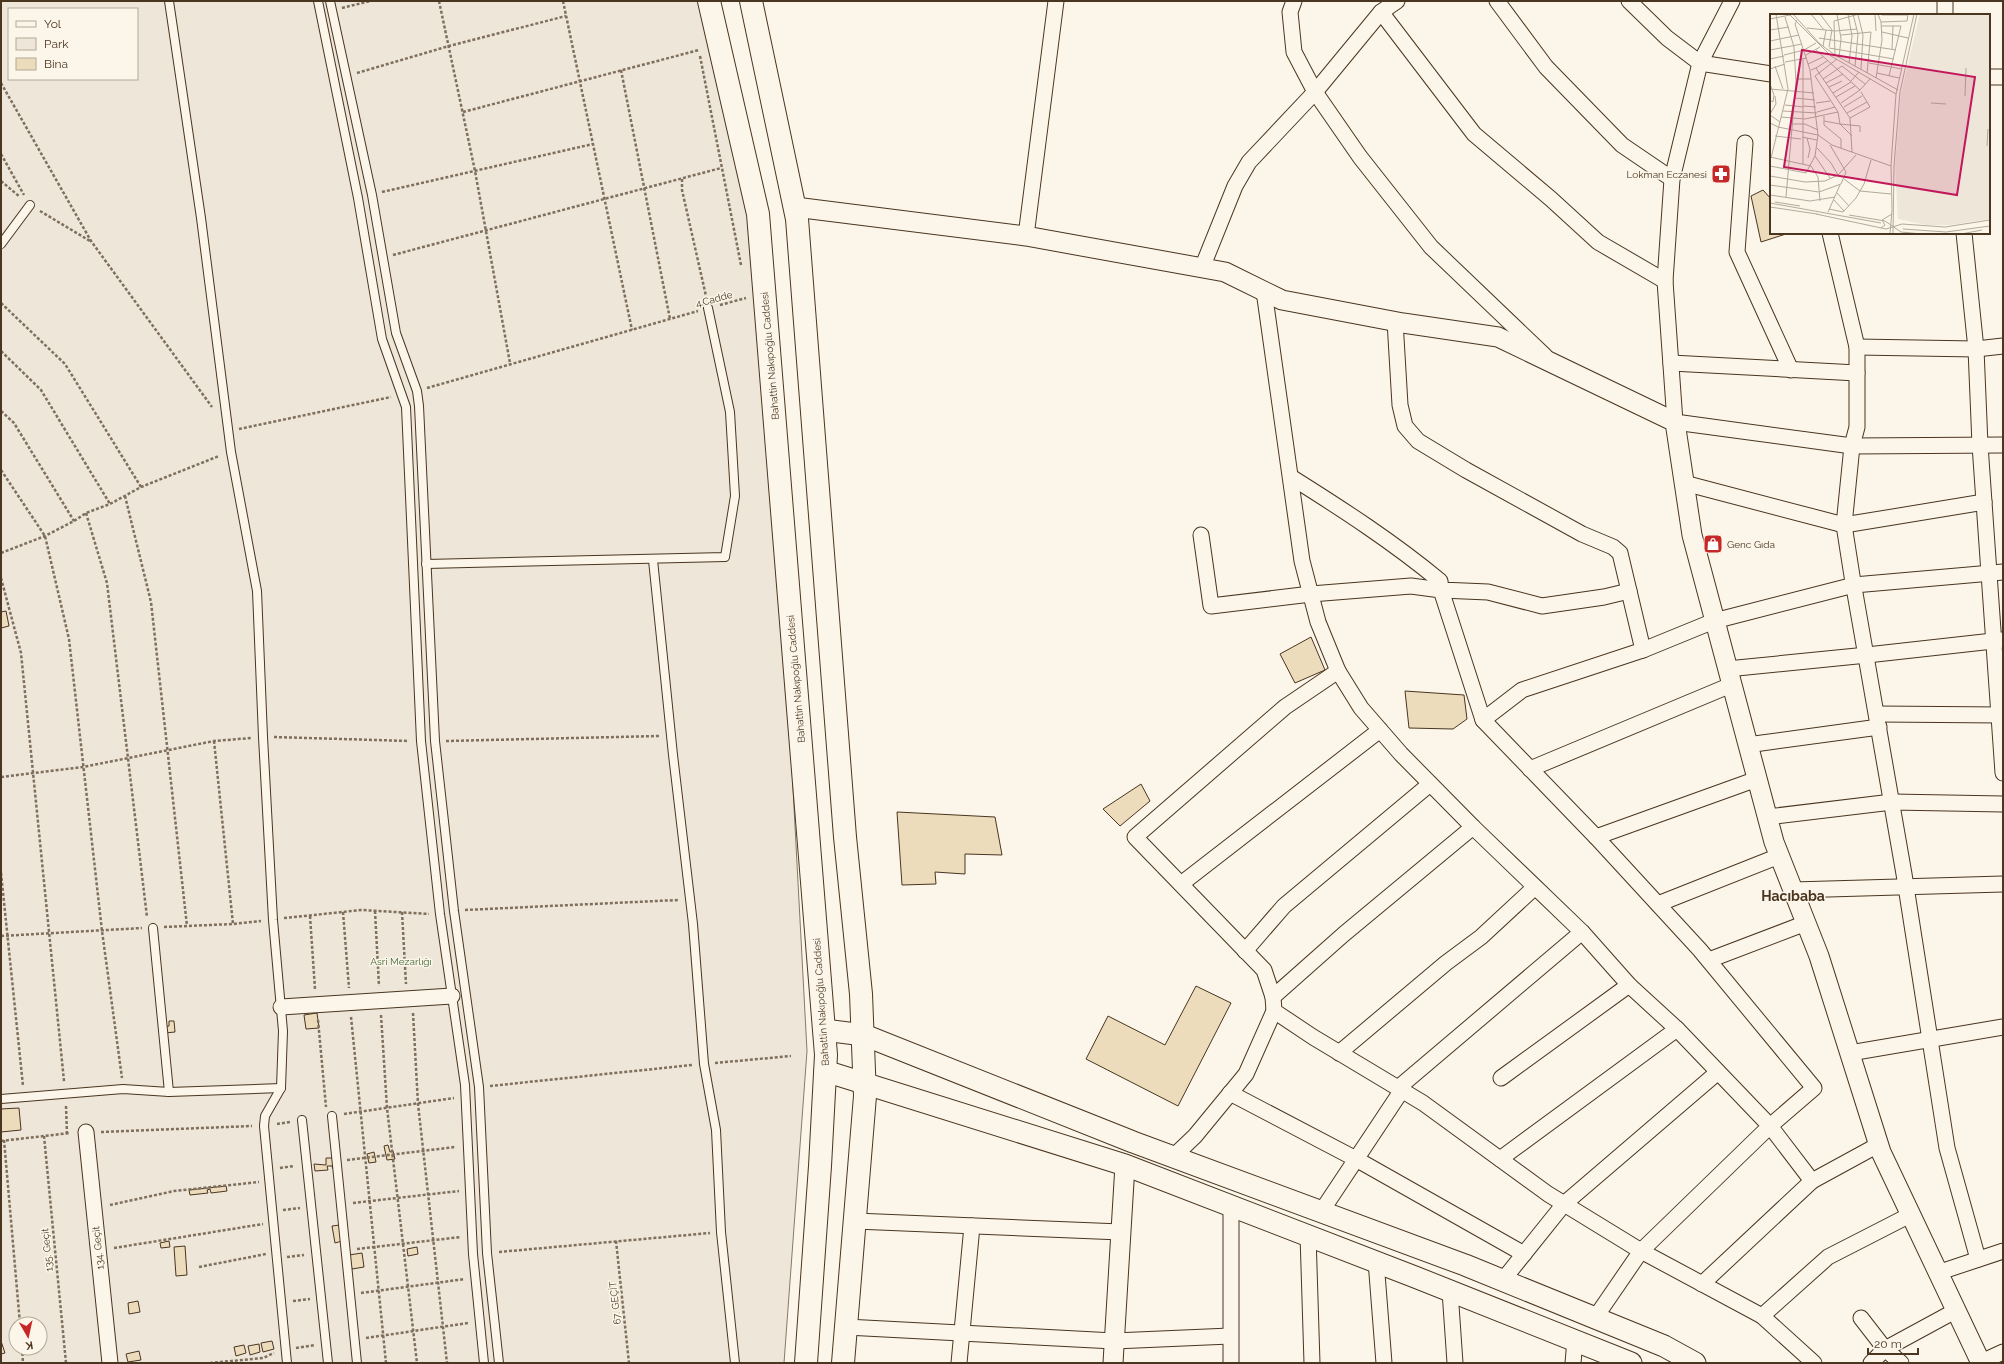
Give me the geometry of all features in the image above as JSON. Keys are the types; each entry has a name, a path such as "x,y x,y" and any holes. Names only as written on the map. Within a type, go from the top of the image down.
{"main road":[{"name":"Bahattin Nakıpoğlu Caddesi","path":"709,1 758,214 824,1030 825,1071 806,1363"},
{"path":"751,1 797,220 845,837 862,994 865,1084 844,1363"},
{"path":"824,1030 864,1035 1173,1157 1503,1280 1664,1346 1695,1363"},
{"path":"825,1071 1125,1165 1376,1261 1630,1363"}],"street":[{"path":"1026,236 1056,1"},
{"path":"1294,1 1290,12 1294,52 1315,92 1360,157 1431,247 1551,362"},
{"path":"1202,268 1235,186 1249,162 1315,92 1380,12 1397,1"},
{"path":"1497,1 1546,67 1622,145 1672,179"},
{"path":"1630,1 1667,38 1700,63 1770,74"},
{"path":"1732,1 1700,63 1672,179 1665,281 1675,422 1692,535 1767,817 1779,856 1819,956 1878,1145 1980,1363 2003,1352"},
{"path":"1945,1 1945,14"},
{"path":"1380,12 1474,134 1551,199 1598,242 1665,281"},
{"path":"1990,77 2003,77"},
{"path":"1745,143 1737,252 1791,370"},
{"path":"795,207 1026,236 1225,272 1282,300 1394,321 1498,337 1675,422 1852,446 2003,445"},
{"path":"1830,234 1856,347 1857,427 1852,446 1844,525 1906,886 1947,1148 1978,1259"},
{"path":"1964,234 1976,349 1984,502 1996,573 2003,773"},
{"path":"1264,291 1302,561 1318,622 1338,671 1361,708 1430,784 1582,932 1629,984 1677,1029 1770,1126 1812,1181"},
{"path":"1394,321 1400,405 1405,426 1418,441 1466,470 1582,534 1613,547 1620,553 1644,650"},
{"path":"1856,347 1976,349 2003,346"},
{"path":"1671,363 1857,373"},
{"path":"1291,477 1349,513 1413,558 1440,581 1441,590 1483,720 1596,837 1709,960 1814,1088 1770,1126 1641,1251 1595,1318"},
{"path":"1684,483 1844,525 1984,502"},
{"path":"1201,535 1211,606 1311,594 1411,586 1441,590 1488,592 1542,606 1604,597 1629,591"},
{"path":"1483,720 1522,690 1644,650 1714,621 1854,585 1996,573"},
{"path":"1530,769 1729,677 1867,656 1998,640"},
{"path":"1338,671 1285,707 1136,837 1264,970 1273,1004 1339,1053 1422,1102 1564,1204 1641,1251 1762,1316 1814,1363"},
{"path":"1748,745 1878,720 2001,715"},
{"path":"1181,884 1380,730"},
{"path":"1596,837 1756,779"},
{"path":"1245,951 1284,906 1430,784"},
{"path":"1767,817 1892,802 2003,804"},
{"path":"1173,1157 1196,1136 1246,1074 1273,1004 1344,934 1473,827"},
{"path":"1658,904 1779,856"},
{"path":"1793,890 2003,884"},
{"path":"1339,1053 1446,963 1481,937 1535,887"},
{"path":"1709,960 1806,923"},
{"path":"1321,1212 1400,1089 1582,932"},
{"path":"1501,1078 1629,984"},
{"path":"281,1007 452,996"},
{"path":"1850,1053 2003,1027"},
{"path":"1500,1159 1677,1029"},
{"path":"1503,1280 1564,1204 1718,1072"},
{"path":"1230,1093 1356,1159 1524,1254"},
{"name":"134. Geçit","path":"86,1132 110,1363"},
{"path":"1702,1284 1812,1181 1878,1145"},
{"path":"1113,1363 1125,1165"},
{"path":"1231,1206 1231,1363"},
{"path":"1762,1316 1828,1257 1910,1215"},
{"path":"855,1221 1121,1232"},
{"path":"959,1363 964,1333 972,1226"},
{"path":"1308,1235 1312,1363"},
{"path":"1937,1273 2003,1251"},
{"path":"1376,1261 1384,1363"},
{"path":"1450,1291 1455,1363"},
{"path":"1871,1363 1884,1349 1955,1311"},
{"path":"1861,1318 1884,1349 1901,1363"},
{"path":"846,1327 1114,1341 1230,1336"},
{"path":"1573,1363 1575,1340"}],"lane":[{"path":"169,1 231,452 257,591 273,920 283,1032 281,1088 265,1116 264,1126 287,1363"},
{"path":"318,1 358,198 382,339 406,407 421,741 440,914 465,1085 472,1236 484,1363"},
{"path":"330,1 345,76 372,195 396,333 416,391 419,406 435,741 454,911 479,1087 487,1253 499,1363"},
{"path":"1,244 30,205"},
{"path":"426,564 653,560 725,557 735,496 730,412 708,308"},
{"path":"653,560 690,899 704,1064 716,1130 721,1232 735,1363"},
{"path":"151,928 169,1092"},
{"path":"1,1099 123,1089 169,1092 281,1088"},
{"path":"332,1116 357,1363"},
{"path":"302,1120 328,1363"}],"path":[{"path":"332,10 370,1"},
{"path":"439,1 475,171 510,364"},
{"path":"563,1 632,330"},
{"path":"345,76 449,46 566,16"},
{"path":"698,43 721,168 742,267"},
{"path":"463,112 699,50"},
{"path":"621,70 670,319"},
{"path":"1,83 91,241 229,431 403,395"},
{"path":"372,195 593,144"},
{"path":"383,257 721,168"},
{"path":"682,179 682,190 708,308"},
{"path":"1,181 30,205"},
{"name":"4.Cadde","path":"416,391 748,298"},
{"path":"1,303 65,364 141,487"},
{"path":"1,351 41,390 110,504"},
{"path":"1,411 14,423 74,522"},
{"path":"1,554 45,536 74,522 86,513 110,504 141,487 231,452"},
{"path":"1,470 45,536 69,639 102,931 123,1089"},
{"path":"125,496 151,602 187,926"},
{"path":"86,513 106,583 151,928"},
{"path":"1,578 21,652 66,1094 67,1134"},
{"path":"435,741 671,735"},
{"path":"1,777 83,767 214,741 263,737 421,741"},
{"path":"214,741 233,924"},
{"path":"1,874 24,1098"},
{"path":"454,911 690,899"},
{"path":"1,936 233,924 343,912 375,911 440,914"},
{"path":"375,911 387,1108 417,1363"},
{"path":"343,912 364,1158 386,1363"},
{"path":"402,912 418,1104 447,1363"},
{"path":"479,1087 791,1056"},
{"path":"332,1116 465,1097"},
{"path":"19,1316 3,1140 86,1132 264,1126 302,1120"},
{"name":"135. Geçit","path":"44,1136 66,1363"},
{"path":"336,1161 468,1146"},
{"path":"268,1169 307,1165"},
{"path":"94,1208 174,1192 269,1181"},
{"path":"341,1204 470,1190"},
{"path":"272,1211 312,1207"},
{"path":"98,1250 273,1222"},
{"path":"487,1253 721,1232"},
{"path":"345,1250 472,1236"},
{"name":"67. GEÇİT","path":"616,1241 629,1363"},
{"path":"199,1267 276,1255 317,1253"},
{"path":"350,1294 475,1278"},
{"path":"281,1303 321,1298"}],"green space":[{"name":"Asri Mezarlığı","path":"1,1 707,1 753,227 785,638 807,1051 784,1363 1,1363"}],"building":[{"path":"1763,190 1770,198 1770,234 1786,234 1761,242 1751,196"},
{"path":"6,611 9,626 1,628 1,612"},
{"path":"1311,637 1325,670 1295,683 1280,654"},
{"path":"1405,691 1464,695 1467,719 1453,729 1409,728"},
{"path":"1141,784 1150,801 1120,826 1103,809"},
{"path":"897,812 995,817 1002,855 965,854 965,874 935,872 936,884 902,885"},
{"path":"1196,986 1231,1003 1178,1106 1086,1059 1108,1016 1165,1045"},
{"path":"317,1013 319,1028 306,1029 304,1015"},
{"path":"169,1021 174,1021 175,1032 165,1033 164,1027 169,1026"},
{"path":"19,1108 21,1130 1,1132 1,1109"},
{"path":"388,1145 390,1152 393,1151 395,1159 387,1160 384,1146"},
{"path":"374,1152 376,1162 369,1163 367,1154"},
{"path":"326,1158 335,1158 337,1168 333,1169 332,1166 327,1166 328,1170 315,1171 314,1164 326,1165"},
{"path":"226,1186 227,1191 211,1193 210,1189 207,1190 208,1193 190,1195 189,1190"},
{"path":"340,1225 342,1241 335,1243 332,1226"},
{"path":"169,1241 170,1247 161,1248 160,1243"},
{"path":"185,1246 187,1275 176,1276 174,1247"},
{"path":"417,1247 418,1254 408,1256 407,1249"},
{"path":"362,1253 364,1267 352,1269 349,1255"},
{"path":"138,1301 140,1312 129,1314 128,1303"},
{"path":"1,1341 5,1353 1,1354"},
{"path":"272,1341 274,1349 263,1352 261,1343"},
{"path":"259,1344 260,1352 250,1355 248,1346"},
{"path":"244,1345 246,1353 236,1356 234,1347"},
{"path":"139,1351 141,1360 128,1362 126,1354"}],"place":[{"name":"Lokman Eczanesi","path":"1721,174"},
{"name":"Genc Gıda","path":"1713,544"}],"district":[{"name":"Hacıbaba","path":"1793,896"}]}
